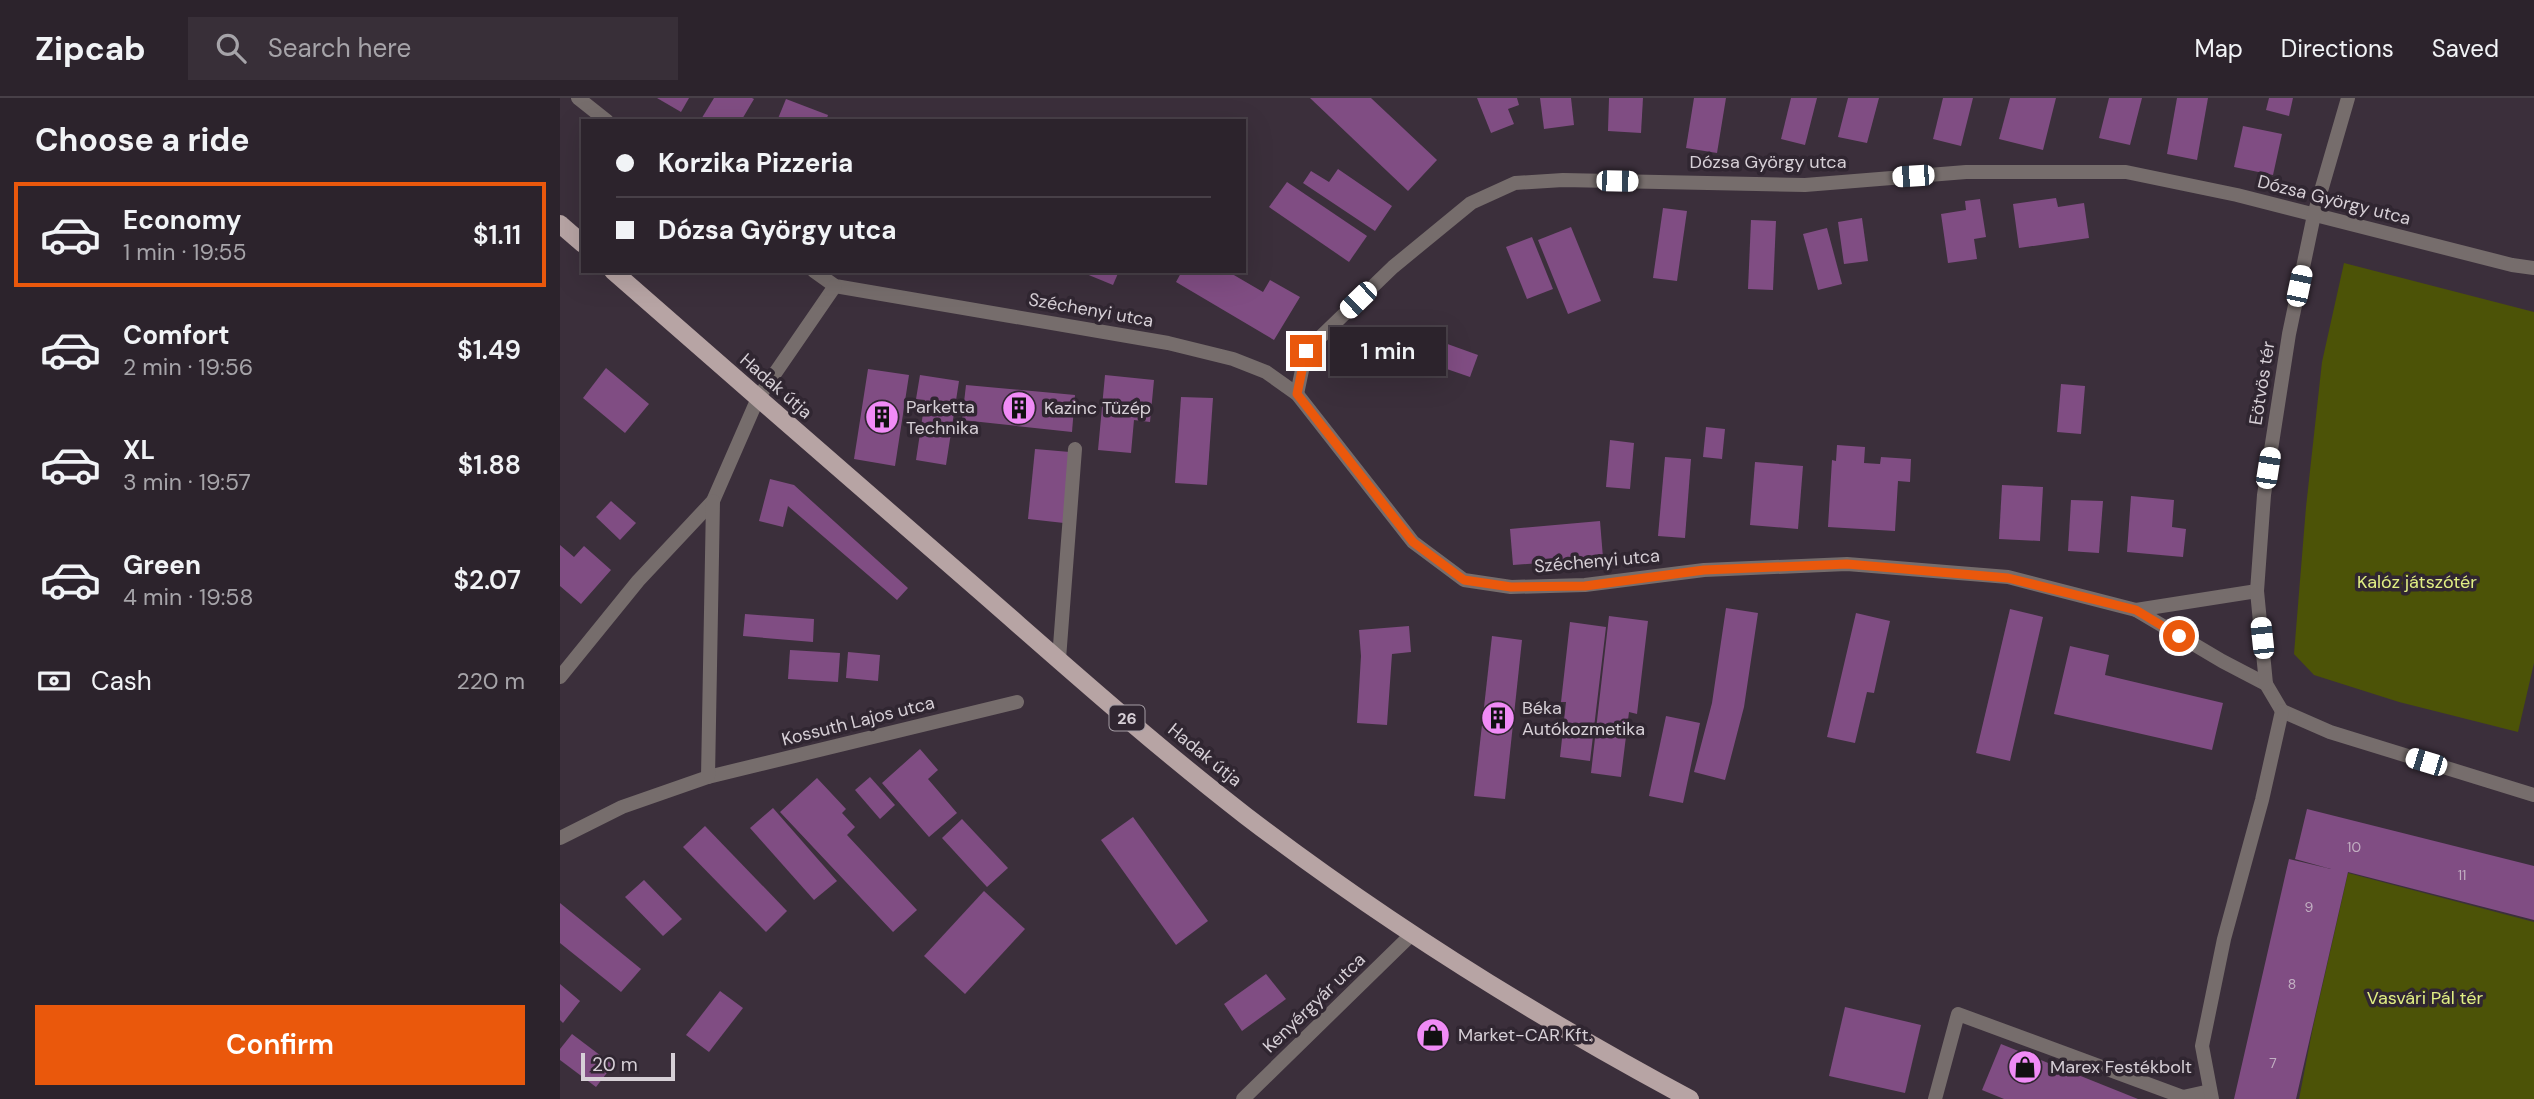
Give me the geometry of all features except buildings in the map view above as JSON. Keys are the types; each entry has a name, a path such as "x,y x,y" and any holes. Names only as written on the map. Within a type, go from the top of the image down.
{"main road":[{"path":"560,224 581,242"},
{"name":"Hadak útja","path":"615,273 1059,659 1246,815 1412,934 1590,1045 1690,1099"}],"street":[{"path":"578,98 604,119"},
{"name":"Eötvös tér","path":"2266,684 2257,591 2264,495 2289,334 2314,215 2348,98"},
{"name":"Dózsa György utca","path":"1297,394 1306,351 1393,267 1471,203 1515,183 1563,180 1805,185 1966,172 2126,172 2237,195 2512,265 2534,268"},
{"name":"Széchenyi utca","path":"817,273 835,286 1168,343 1233,359 1266,372 1297,394 1413,542 1464,580 1511,587 1585,586 1704,570 1847,564 2008,578 2136,610 2266,684"},
{"path":"560,677 638,581 713,501 758,398 835,286"},
{"path":"1059,659 1076,449"},
{"path":"708,778 713,501"},
{"path":"2136,610 2257,591"},
{"path":"2266,684 2282,711 2330,732 2534,795"},
{"name":"Kossuth Lajos utca","path":"560,838 622,807 708,778 1017,702"},
{"path":"1935,1099 1958,1014 2183,1097 2211,1095 2202,1046 2224,939 2262,800 2282,711"},
{"name":"Kenyérgyár utca","path":"1243,1099 1412,934"}],"green space":[{"name":"Kalóz játszótér","path":"2344,263 2534,312 2534,663 2518,732 2399,702 2314,675 2294,654 2322,362"},
{"name":"Vasvári Pál tér","path":"2348,873 2534,922 2534,1099 2299,1099"}],"place":[{"name":"Kazinc Tüzép","path":"1019,408"},
{"name":"Parketta Technika","path":"882,417"},
{"name":"Béka Autókozmetika","path":"1498,718"},
{"name":"Market-CAR Kft.","path":"1433,1035"},
{"name":"Marex Festékbolt","path":"2025,1067"}],"route":[{"path":"1306,351 1297,394 1413,542 1464,580 1511,587 1585,586 1704,570 1847,564 2008,578 2136,610 2179,636"}]}
